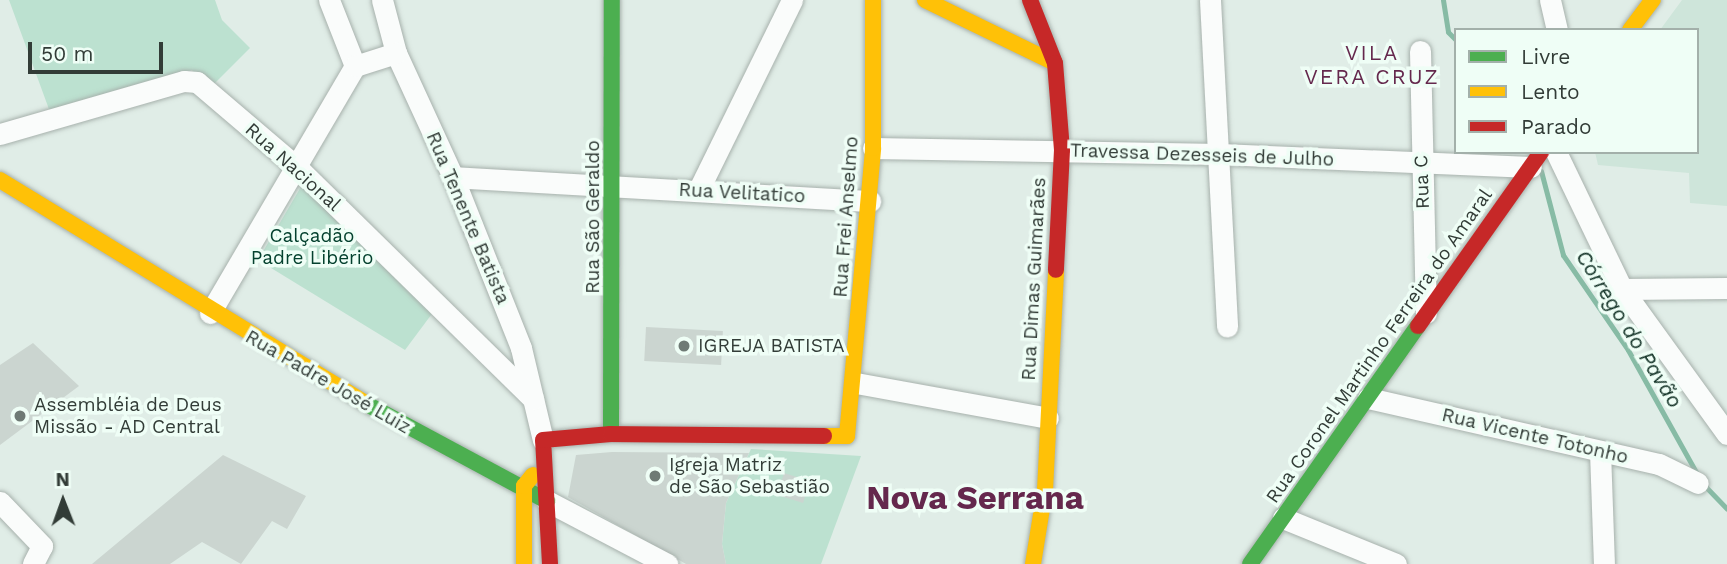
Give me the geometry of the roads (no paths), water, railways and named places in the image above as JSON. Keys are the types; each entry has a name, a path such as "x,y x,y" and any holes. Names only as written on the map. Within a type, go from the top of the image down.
{"street":[{"path":"329,0 355,66"},
{"name":"Rua Tenente Batista","path":"382,0 396,53 453,177 521,348 544,451"},
{"name":"Rua São Geraldo","path":"611,434 615,187 612,0"},
{"path":"699,189 792,0"},
{"name":"Rua Frei Anselmo","path":"611,434 847,436 856,383 870,201 873,148 873,0"},
{"path":"925,0 1055,63"},
{"name":"Rua Dimas Guimarães","path":"1030,0 1055,63 1062,149 1048,418 1032,564"},
{"path":"1210,0 1227,327"},
{"path":"1550,0 1557,28"},
{"path":"1632,28 1653,0"},
{"name":"Rua C","path":"1420,51 1426,313"},
{"path":"210,313 355,66 396,53"},
{"name":"Rua Nacional","path":"0,134 191,80 297,167 533,399"},
{"name":"Travessa Dezesseis de Julho","path":"873,148 1062,149 1421,165 1534,162"},
{"path":"1557,154 1622,289 1727,434"},
{"name":"Rua Coronel Martinho Ferreira do Amaral","path":"1251,564 1534,162"},
{"name":"Rua Velitatico","path":"453,177 699,189 870,201"},
{"name":"Rua Padre José Luiz","path":"0,180 210,313 421,436 524,486 547,501 667,564"},
{"path":"1622,289 1727,288"},
{"path":"856,383 1048,418"},
{"name":"Rua Vicente Totonho","path":"1368,398 1659,464 1698,484"},
{"path":"524,564 524,486 544,451 611,434"},
{"path":"544,451 550,564"},
{"path":"1600,451 1604,564"},
{"path":"0,502 42,545 33,564"},
{"path":"1283,518 1396,564"}],"waterway":[{"name":"Córrego do Pavão","path":"1443,0 1448,32 1454,38"},
{"name":"Córrego do Pavão","path":"1541,171 1563,255 1628,350 1697,474"},
{"name":"Córrego do Pavão","path":"1704,485 1727,509"}],"place":[{"name":"IGREJA BATISTA","path":"684,346"},
{"name":"Assembléia de Deus Missão - AD Central","path":"20,416"},
{"name":"Igreja Matriz de São Sebastião","path":"655,476"}],"district":[{"name":"VILA VERA CRUZ","path":"1372,65"},
{"name":"Nova Serrana","path":"975,498"}],"park label":[{"name":"Calçadão Padre Libério","path":"312,247"}]}
